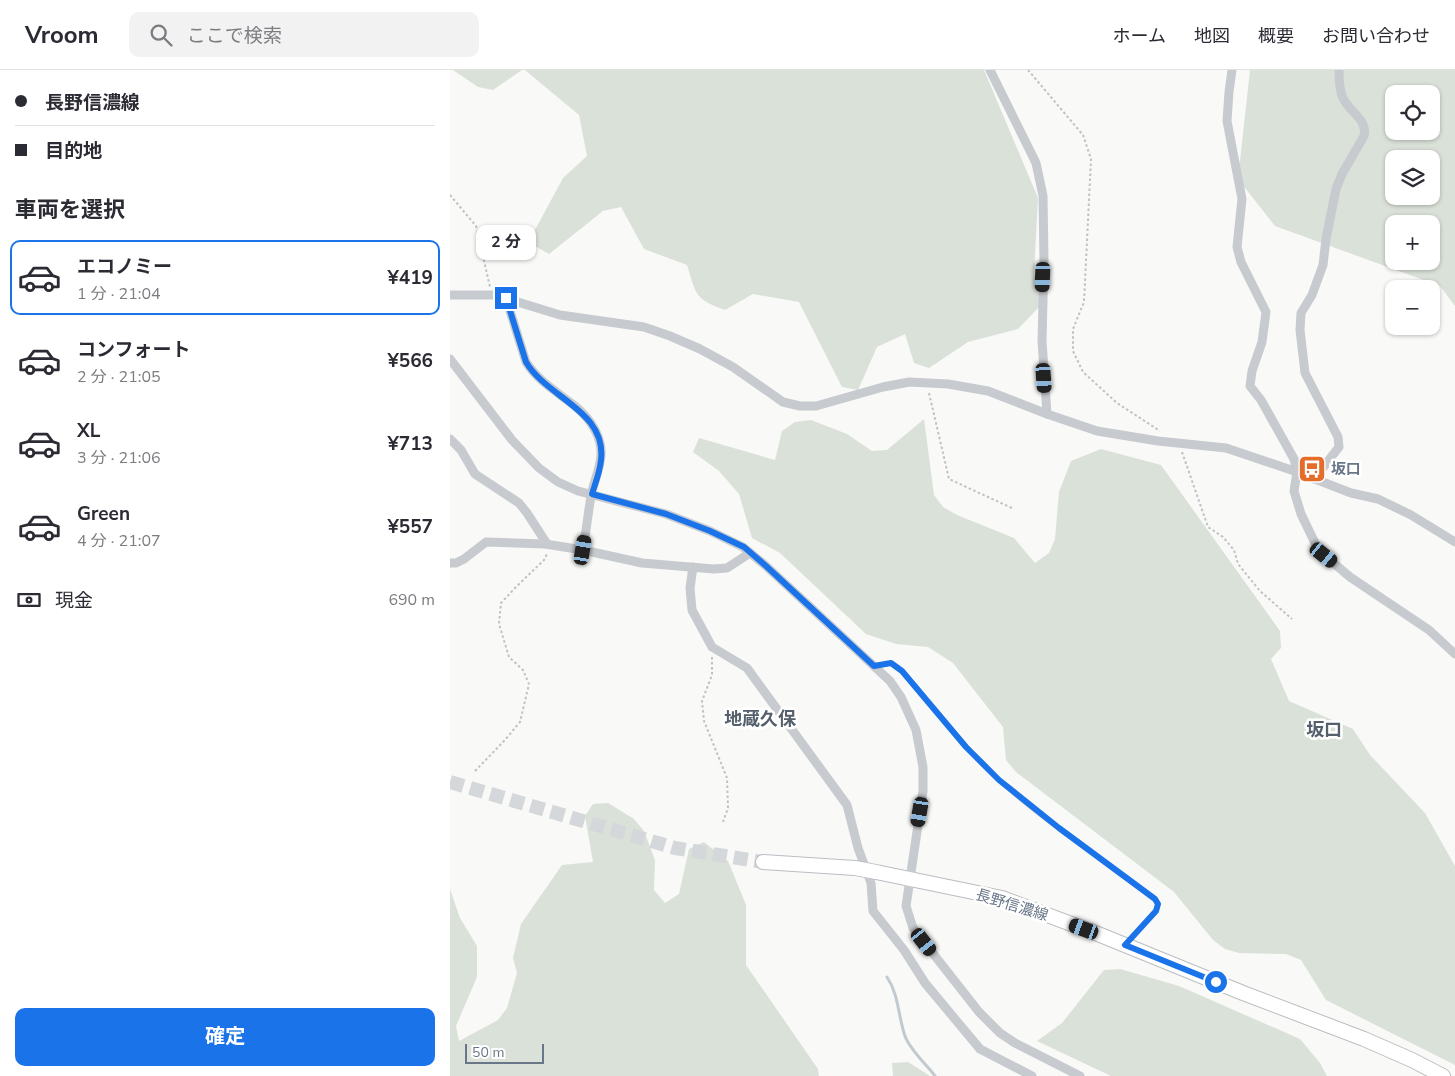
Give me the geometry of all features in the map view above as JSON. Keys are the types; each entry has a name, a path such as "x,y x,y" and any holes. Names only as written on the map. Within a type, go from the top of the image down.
{"main road":[{"name":"長野信濃線","path":"763,862 855,868 1002,898 1364,1039 1443,1076"}],"street":[{"path":"990,70 1036,163 1043,196 1042,341 1047,414"},
{"path":"1232,70 1227,121 1242,199 1237,247 1241,262 1266,312 1262,342 1252,371 1250,386 1261,400 1294,459 1297,472 1294,491 1301,514 1315,543 1324,555 1350,577 1422,625 1455,654"},
{"path":"1314,479 1339,447 1338,438 1304,373 1300,330 1301,313 1320,277 1336,189 1365,131 1363,124 1342,98 1339,70"},
{"path":"450,295 492,295 560,315 644,326 670,336 733,367 782,402 800,406 816,406 883,387 909,382 948,384 988,391 1047,414 1096,430 1226,448 1351,493 1378,499 1410,515 1455,542"},
{"path":"506,298 526,362 531,370 587,417 600,442 601,460 592,494 583,550"},
{"path":"450,359 512,440 539,468 558,482 578,491 666,514 744,547 890,681 901,697 916,730 923,767 923,791 906,906 913,928 979,1012 1000,1033 1014,1044 1080,1076"},
{"path":"450,439 461,450 475,474 519,503 549,545"},
{"path":"450,562 456,563 464,559 486,542 549,545 583,550 642,563 714,569 727,568 750,553"},
{"path":"693,568 690,588 692,610 712,647 748,668 847,805 858,848 871,883 874,911 904,950 925,983 980,1049 1032,1076"}],"lane":[{"path":"874,666 891,663 902,671 966,747 999,780 1059,828 1155,899 1158,904 1156,911 1125,945"}],"path":[{"path":"1028,70 1083,135 1091,159 1084,302 1073,329 1073,351 1084,372 1117,403 1179,443 1208,527 1223,537 1234,550 1238,564 1260,591 1292,620"},
{"path":"450,195 476,226 492,295"},
{"path":"926,383 949,479 1014,509"},
{"path":"475,771 520,722 529,684 523,670 509,657 499,624 501,604 544,560 549,545"},
{"path":"712,647 712,675 702,701 704,721 727,778 728,808 723,822"}],"shaded area":[{"path":"453,70 522,70 493,90 478,87"},
{"path":"525,70 984,70 1038,198 1034,274 1041,305 1018,329 968,342 929,368 914,363 905,334 877,347 858,390 842,387 799,302 753,294 725,310 707,302 702,299 695,289 687,265 644,249 621,207 603,211 549,254 535,246 535,230 563,178 587,156 579,115"},
{"path":"1250,70 1455,70 1455,306 1440,286 1440,280 1424,280 1396,270 1440,270 1440,215 1385,215 1385,266 1275,226 1238,179"},
{"path":"924,419 934,495 943,507 957,515 1014,538 1035,563 1049,553 1055,539 1059,492 1071,461 1101,449 1161,465 1280,631 1281,648 1271,659 1289,701 1353,729 1370,755 1425,813 1455,866 1455,1065 1326,1000 1301,960 1286,954 1239,953 1225,949 1213,940 1174,892 1016,772 1006,760 1003,727 953,663 928,647 896,644 866,634 780,553 752,538 739,494 719,471 693,452 699,438 775,460 782,431 795,422 811,420 847,434 872,451 887,450"},
{"path":"608,803 634,819 644,831 655,860 654,890 665,903 679,894 689,849 704,842 728,861 746,905 746,965 818,1069 819,1076 450,1076 450,889 460,918 477,946 477,977 456,1026 459,1041 498,1020 507,1008 517,973 513,958 521,924 562,865 593,862 585,816 593,804"},
{"path":"1120,969 1179,986 1300,1039 1320,1063 1327,1076 1111,1076 1037,1041 1062,1023 1104,970"},
{"path":"908,1062 930,1076 893,1076 892,1063"}],"waterway":[{"path":"887,977 894,991 907,1041 935,1076"}],"tunnel":[{"path":"450,782 675,848 763,862"}],"place":[{"name":"坂口","path":"1312,469"}],"district":[{"name":"地蔵久保","path":"760,719"},
{"name":"坂口","path":"1324,730"}],"route":[{"path":"506,298 526,362 531,370 548,386 574,405 587,417 594,428 600,442 601,460 592,494 666,514 744,547 874,666 891,663 902,671 966,747 999,780 1059,828 1155,899 1158,908 1125,945 1216,982"}]}
